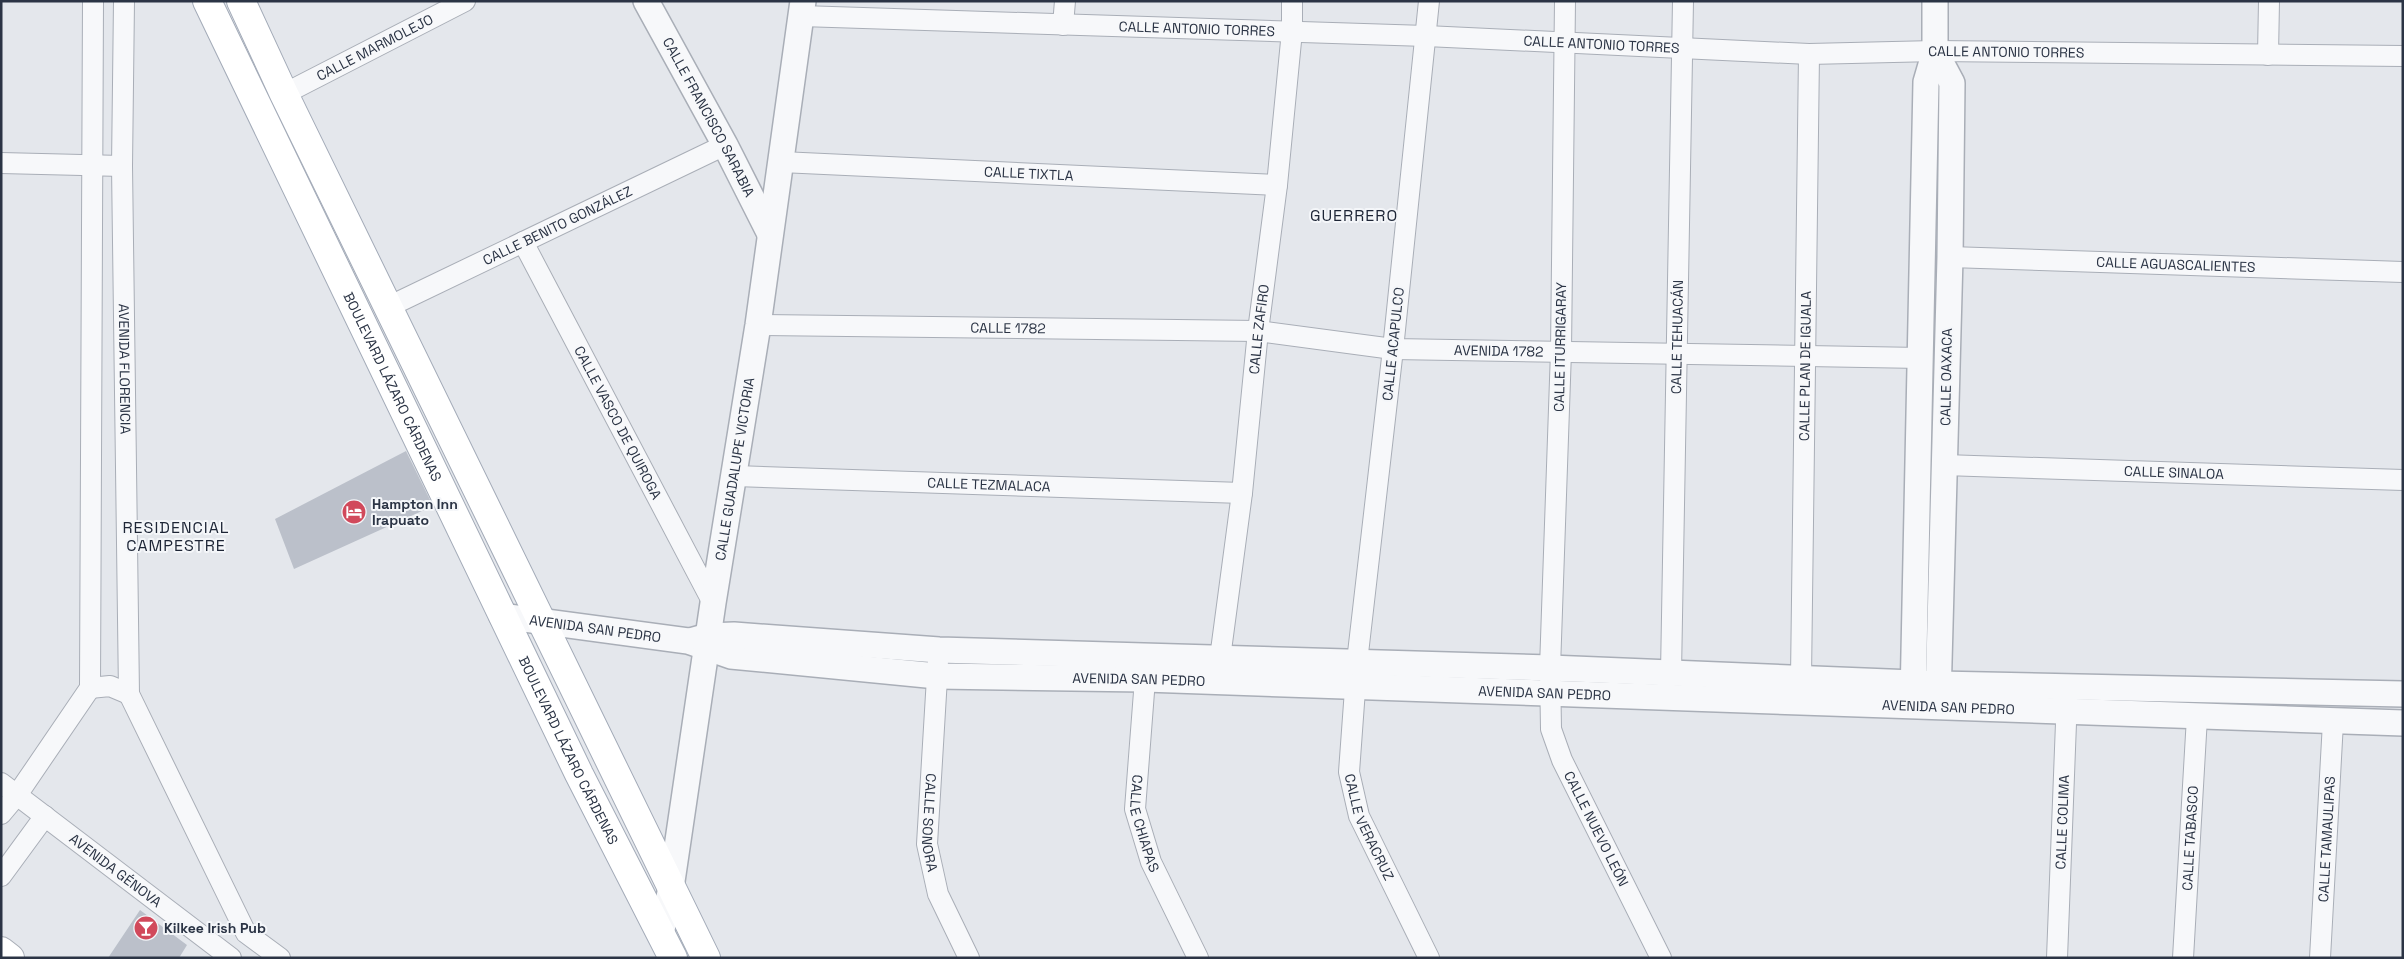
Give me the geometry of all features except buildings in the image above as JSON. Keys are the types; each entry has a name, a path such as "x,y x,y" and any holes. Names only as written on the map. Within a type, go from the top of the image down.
{"main road":[{"name":"BOULEVARD LÁZARO CÁRDENAS","path":"206,1 578,774 667,946"},
{"path":"241,1 284,94 706,958"},
{"path":"1,951 10,958"}],"street":[{"path":"1,814 9,789 90,688 93,1"},
{"name":"AVENIDA FLORENCIA","path":"124,1 122,166 129,694"},
{"name":"CALLE MARMOLEJO","path":"284,94 465,1"},
{"name":"CALLE FRANCISCO SARABIA","path":"646,1 725,145 770,234"},
{"path":"1064,25 1065,1"},
{"name":"CALLE ZAFIRO","path":"1220,658 1242,493 1258,331 1277,185 1292,31 1292,1"},
{"name":"CALLE ACAPULCO","path":"1356,687 1357,662 1393,349 1429,1"},
{"name":"CALLE ITURRIGARAY","path":"1550,694 1561,351 1565,1"},
{"name":"CALLE TEHUACÁN","path":"1672,673 1684,1"},
{"name":"CALLE OAXACA","path":"1912,708 1926,82 1935,51 1935,1"},
{"path":"2268,55 2269,1"},
{"name":"CALLE ANTONIO TORRES","path":"802,8 1064,25 1426,36 1809,54 1935,51 2403,56"},
{"name":"CALLE GUADALUPE VICTORIA","path":"667,946 671,888 701,642 713,603 735,476 802,8"},
{"name":"CALLE OAXACA","path":"1935,51 1952,83 1950,256 1938,696"},
{"name":"CALLE PLAN DE IGUALA","path":"1801,678 1809,54"},
{"name":"CALLE BENITO GONZÁLEZ","path":"388,307 725,145"},
{"name":"CALLE TIXTLA","path":"781,162 1277,185"},
{"path":"1,163 122,166"},
{"name":"CALLE VASCO DE QUIROGA","path":"523,242 713,603"},
{"name":"CALLE AGUASCALIENTES","path":"1950,256 2403,272"},
{"path":"1921,288 1948,290"},
{"name":"CALLE 1782","path":"758,325 1258,331"},
{"name":"AVENIDA 1782","path":"1258,331 1393,349 1921,358"},
{"name":"CALLE SINALOA","path":"1944,465 2403,480"},
{"name":"CALLE TEZMALACA","path":"735,476 1242,493"},
{"name":"AVENIDA SAN PEDRO","path":"502,616 701,642 731,656 937,676 1145,679 1912,708 1938,696 2067,687 2403,694"},
{"name":"AVENIDA SAN PEDRO","path":"701,642 734,635 939,650 1550,668 1913,682 1938,696 2066,713 2403,724"},
{"name":"CALLE SONORA","path":"939,650 927,844 938,894 969,958"},
{"name":"CALLE CHIAPAS","path":"1145,679 1135,809 1151,862 1198,958"},
{"path":"90,688 110,686 129,694 246,933 280,958"},
{"name":"CALLE VERACRUZ","path":"1356,687 1349,772 1359,816 1429,958"},
{"name":"CALLE COLIMA","path":"2057,958 2067,687"},
{"name":"CALLE NUEVO LEÓN","path":"1550,694 1551,728 1562,760 1661,958"},
{"name":"CALLE TABASCO","path":"2183,958 2197,717"},
{"name":"CALLE TAMAULIPAS","path":"2320,958 2333,722"},
{"name":"AVENIDA GÉNOVA","path":"9,789 231,957 246,933"},
{"path":"1,876 45,816"}],"place":[{"name":"Hampton Inn Irapuato","path":"354,512"},
{"name":"Kilkee Irish Pub","path":"146,928"}],"district":[{"name":"GUERRERO","path":"1354,215"},
{"name":"RESIDENCIAL CAMPESTRE","path":"176,536"}]}
